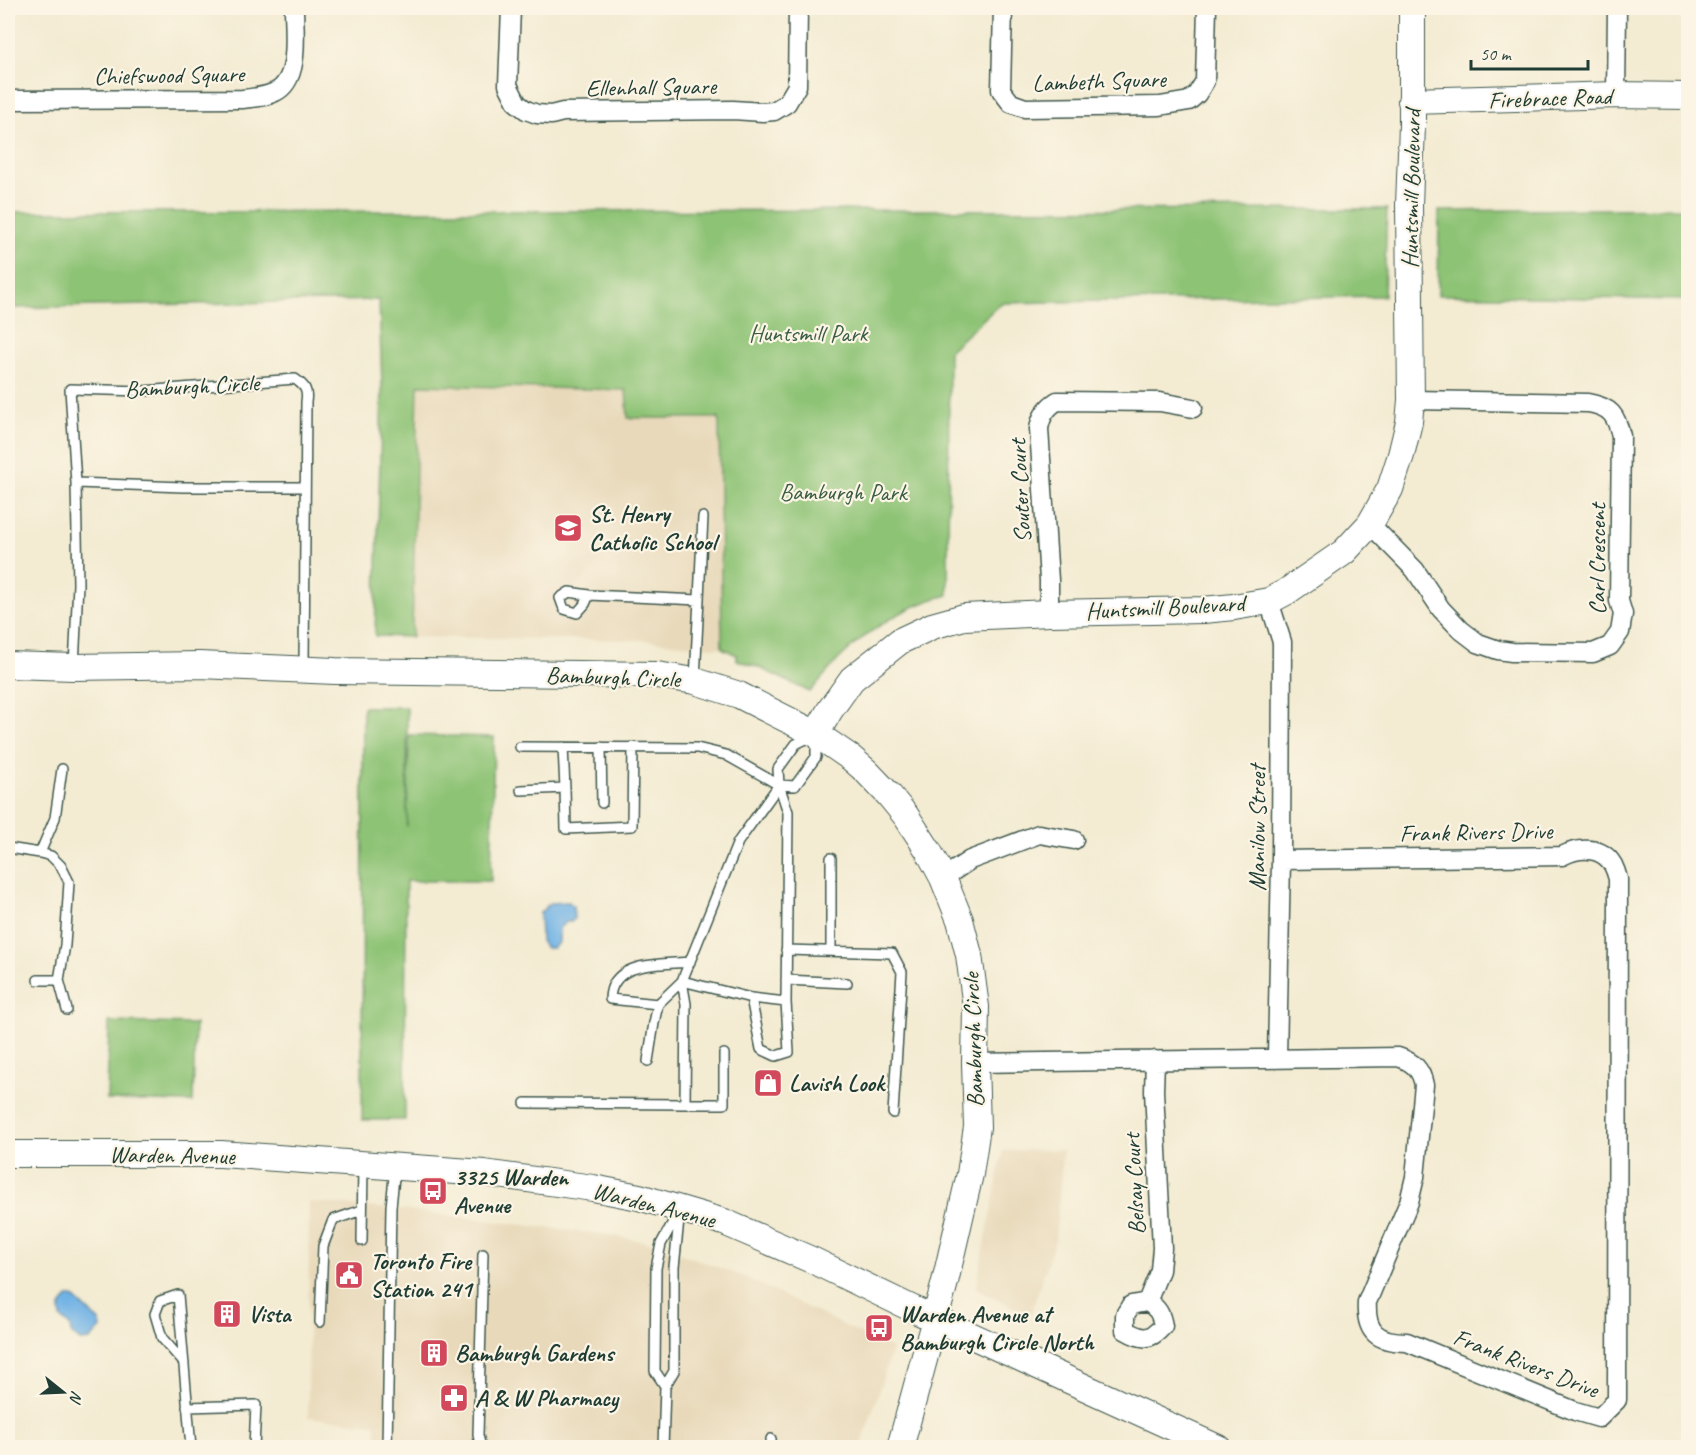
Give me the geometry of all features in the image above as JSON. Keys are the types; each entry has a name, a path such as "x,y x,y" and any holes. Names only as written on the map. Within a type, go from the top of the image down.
{"street":[{"name":"Chiefswood Square","path":"8,100 242,99 276,92 284,86 294,60 294,8"},
{"name":"Ellenhall Square","path":"511,8 508,84 517,103 526,110 551,115 563,112 774,111 787,103 797,86 798,8"},
{"name":"Lambeth Square","path":"1004,8 1001,90 1011,103 1025,108 1160,106 1189,101 1197,94 1205,81 1207,8"},
{"name":"Huntsmill Boulevard","path":"816,734 852,679 900,641 932,626 964,617 1203,610 1269,601 1344,552 1370,524 1390,489 1409,422 1411,400 1409,205 1412,8"},
{"path":"1616,95 1617,8"},
{"name":"Firebrace Road","path":"1412,101 1616,95 1689,96"},
{"name":"Carl Crescent","path":"1370,524 1415,570 1441,609 1461,630 1478,643 1512,652 1593,653 1610,646 1620,632 1623,614 1619,601 1621,436 1617,421 1607,409 1588,403 1411,400"},
{"name":"Souter Court","path":"1049,613 1040,429 1043,414 1057,401 1161,402 1193,408"},
{"name":"Manilow Street","path":"1269,601 1282,642 1277,1058"},
{"name":"Bamburgh Circle","path":"8,665 74,667 199,665 657,675 695,681 739,695 816,734 866,771 890,795 906,816 943,878 960,920 969,955 976,1007 977,1127 970,1174 936,1318 900,1448"},
{"path":"943,878 970,860 1039,834 1074,840"},
{"name":"Frank Rivers Drive","path":"975,1063 1398,1057 1408,1060 1415,1065 1424,1084 1415,1177 1402,1221 1367,1302 1366,1315 1371,1331 1392,1342 1407,1342 1575,1411 1599,1418 1617,1400 1618,879 1612,864 1606,857 1592,850 1583,849 1572,850 1562,856 1281,860"},
{"name":"Belsay Court","path":"1147,1302 1160,1270 1162,1248 1154,1091 1155,1060"},
{"name":"Warden Avenue","path":"8,1154 221,1154 484,1173 593,1188 639,1197 724,1222 1218,1448"}],"lane":[{"name":"Bamburgh Circle","path":"74,667 78,584 76,483 70,389 143,391 295,379 304,385 308,394 306,402 304,669"},
{"path":"76,483 183,488 305,487"},
{"path":"695,681 703,517"},
{"path":"589,594 699,600"},
{"path":"520,747 697,748 726,755 779,785 795,786 816,757 816,734 796,744 778,769 779,785 788,812 786,1002 789,1052 776,1056 761,1049 751,998"},
{"path":"563,747 566,829 632,826 633,747"},
{"path":"601,747 602,803"},
{"path":"40,853 55,818 62,769"},
{"path":"648,1061 658,1004 682,981 738,842 779,785"},
{"path":"521,790 565,788"},
{"path":"8,848 51,856 61,866 69,882 65,945 59,980 67,1010"},
{"path":"831,858 831,951"},
{"path":"786,950 892,953 902,972 893,1113"},
{"path":"658,1004 610,999 610,988 618,976 634,967 690,962"},
{"path":"38,980 59,980"},
{"path":"786,980 847,983"},
{"path":"682,981 751,998 786,1002"},
{"path":"682,981 686,1004 685,1104"},
{"path":"525,1103 724,1104 724,1054"},
{"path":"362,1241 363,1165"},
{"path":"387,1448 392,1207 395,1167"},
{"path":"665,1386 655,1371 656,1268 661,1244 680,1209"},
{"path":"663,1448 665,1386 674,1371 674,1267 680,1209"},
{"path":"320,1322 323,1245 333,1220 362,1210"},
{"path":"480,1448 478,1436 483,1254"},
{"path":"184,1363 162,1338 155,1314 160,1302 178,1295 184,1363 187,1407 191,1448"},
{"path":"187,1407 255,1405 254,1448"}],"shaded area":[{"name":"St. Henry Catholic School","path":"418,385 626,390 628,418 720,418 722,648 643,640 412,637"},
{"path":"1063,1150 1055,1240 1030,1315 976,1288 1003,1151"},
{"path":"309,1202 402,1210 613,1236 651,1243 742,1276 892,1349 861,1447 376,1447 376,1424 308,1417"}],"green space":[{"path":"1688,208 1688,300 1438,295 1439,211"},
{"name":"Huntsmill Park","path":"1387,209 1384,296 1001,303 949,351 948,595 904,611 877,627 841,657 810,692 758,667 737,660 737,655 722,648 719,418 628,418 626,390 418,385 412,637 375,636 382,388 379,300 8,308 8,212"},
{"path":"363,707 407,707 407,827 409,735 494,737 491,881 406,881 405,1120 362,1120"},
{"path":"109,1022 195,1024 193,1102 107,1100"}],"water":[{"path":"569,902 573,906 574,919 559,928 559,942 553,948 546,948 541,941 540,913 550,903"},
{"path":"68,1297 73,1297 100,1322 101,1328 90,1340 80,1341 71,1333 70,1326 61,1318 60,1308"}],"place":[{"name":"St. Henry Catholic School","path":"568,528"},
{"name":"Lavish Look","path":"768,1083"},
{"name":"3325 Warden Avenue","path":"433,1191"},
{"name":"Toronto Fire Station 241","path":"349,1275"},
{"name":"Vista","path":"227,1314"},
{"name":"Warden Avenue at Bamburgh Circle North","path":"879,1328"},
{"name":"Bamburgh Gardens","path":"434,1353"},
{"name":"A & W Pharmacy","path":"454,1398"}],"park label":[{"name":"Bamburgh Park","path":"843,492"}]}
